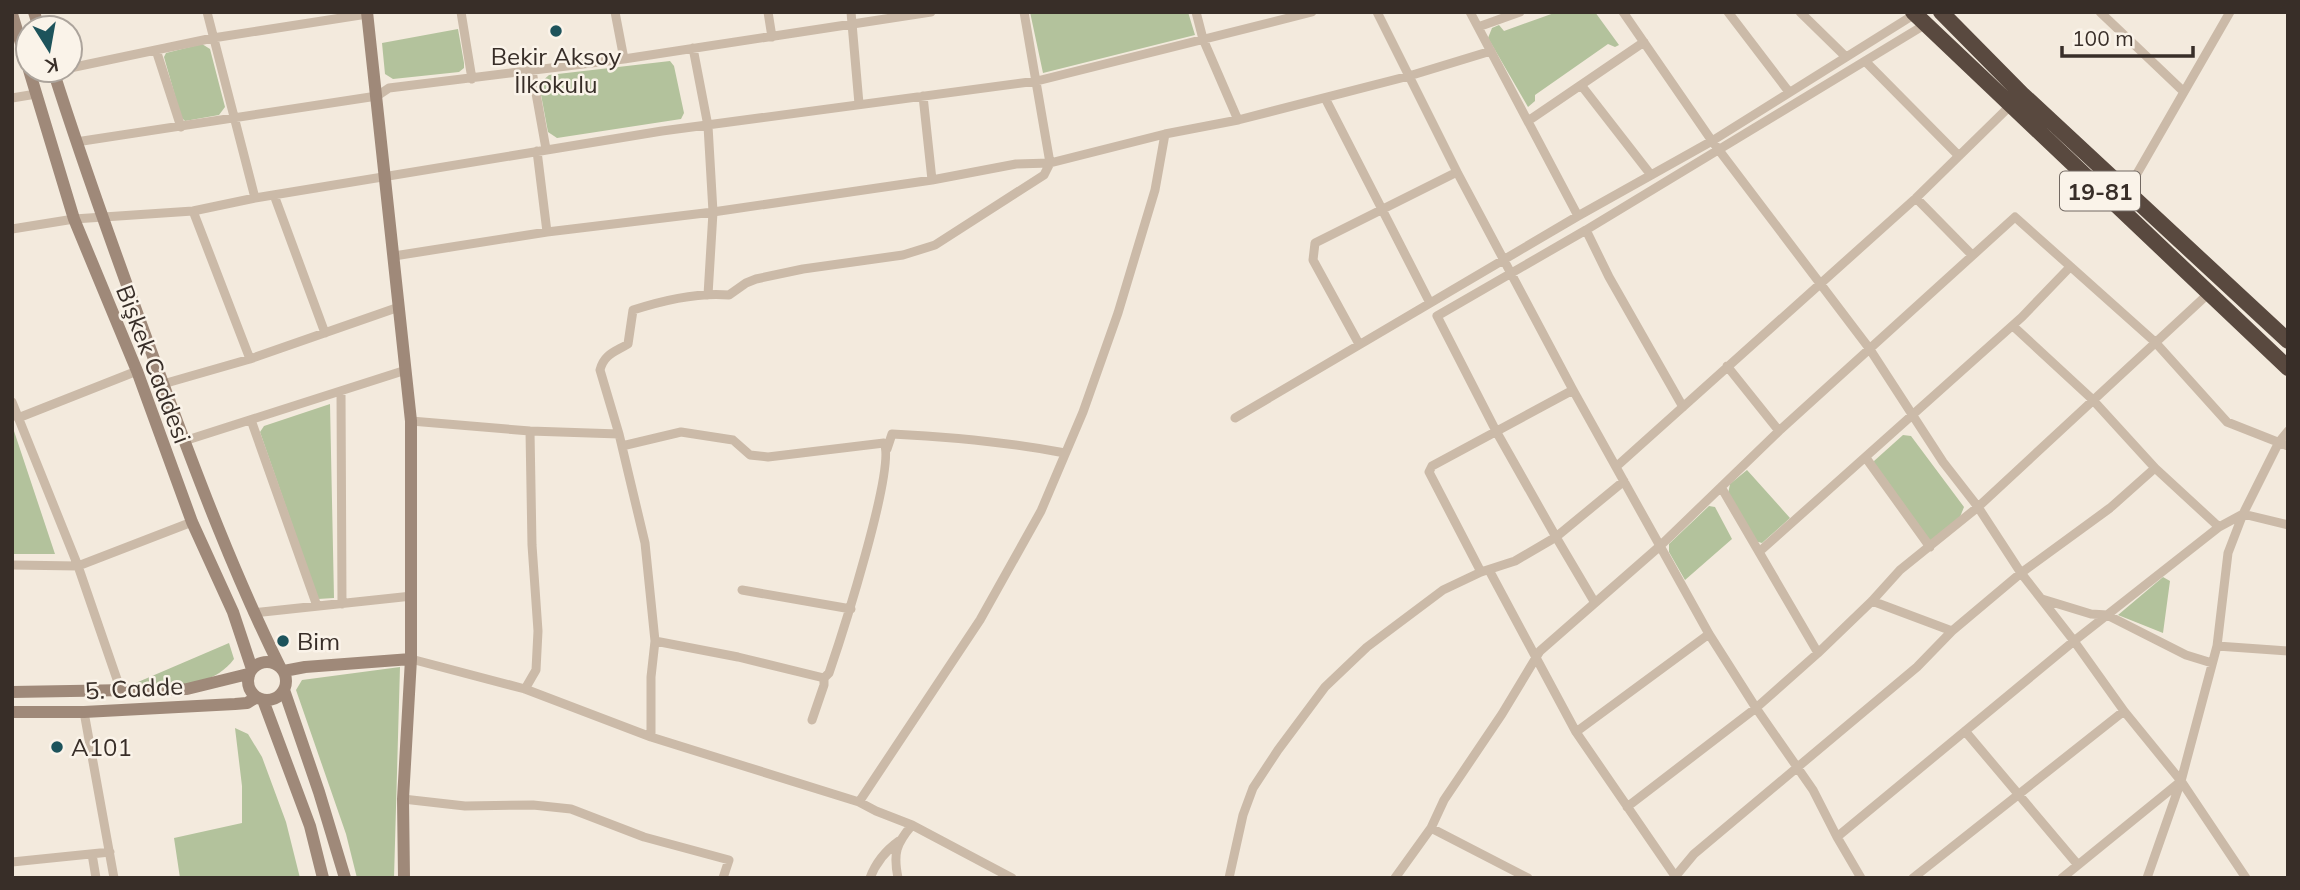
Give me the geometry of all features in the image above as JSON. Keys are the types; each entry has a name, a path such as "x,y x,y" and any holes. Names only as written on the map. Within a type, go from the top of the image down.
{"highway":[{"name":"19-81","path":"1944,13 2022,94 2288,341"},
{"name":"19-81","path":"1918,16 2288,368"}],"street":[{"path":"207,12 255,198"},
{"path":"461,12 472,79"},
{"path":"615,12 624,59"},
{"path":"768,12 772,37"},
{"path":"851,12 859,104"},
{"path":"76,142 377,96 389,88 624,59 930,12"},
{"path":"651,737 651,677 655,641 645,542 619,434 600,370 606,355 628,344 633,310 663,300 729,295 756,279 903,255 935,245 1044,175 1050,163 1024,12"},
{"path":"1196,12 1203,39 1238,120"},
{"path":"12,229 74,219 193,211 255,198 541,150 1037,81 1312,12"},
{"path":"1377,12 1457,172 1573,390 1709,634 1813,790 1861,878"},
{"path":"1470,12 1578,216"},
{"path":"1478,27 1520,12"},
{"path":"1623,12 1716,145 1869,348 2021,573 2181,781 2246,878"},
{"path":"1728,12 1789,92"},
{"path":"1800,12 1846,57"},
{"path":"2100,12 2184,92"},
{"path":"2110,22 2115,12"},
{"path":"2127,191 2230,12"},
{"path":"84,65 212,38 367,13 411,421 412,596 411,659 402,799 404,878"},
{"path":"1595,603 1496,431 1437,316 1586,230 1716,145 1789,92 1918,16"},
{"path":"1235,418 1578,216 1651,175 1716,145 1865,61 1918,16"},
{"path":"1528,121 1644,42"},
{"path":"693,48 708,126 713,212 708,295"},
{"path":"156,50 181,127"},
{"path":"394,256 547,232 713,212 932,180 1016,164 1050,163 1325,98 1491,51"},
{"path":"1865,61 1959,156"},
{"path":"532,71 547,232"},
{"name":"Bişkek Caddesi","path":"33,84 74,219 137,371 192,522 233,612 250,672"},
{"name":"Bişkek Caddesi","path":"59,84 101,218 184,441 253,613 282,669"},
{"path":"1581,85 1651,175"},
{"path":"12,99 36,94"},
{"path":"923,96 932,180"},
{"path":"1325,98 1430,303"},
{"path":"1617,466 1916,198 2011,105"},
{"path":"859,802 980,620 1041,511 1083,412 1140,244 1165,134"},
{"path":"1359,344 1312,260 1315,243 1457,172"},
{"path":"275,195 325,333"},
{"path":"1916,198 1972,255"},
{"path":"193,211 250,359"},
{"path":"1395,878 1431,828 1444,800 1502,714 1535,657 1660,546 1779,431 2015,217 2155,342 2227,422 2283,444"},
{"path":"1586,230 1609,277 1684,407"},
{"path":"1759,552 2013,326 2070,267"},
{"path":"1627,807 1756,708 1818,653 1900,570 1978,507 2208,294"},
{"path":"163,384 250,359 399,307"},
{"path":"2013,326 2092,399 2155,468 2219,527"},
{"path":"1727,366 1779,431"},
{"path":"184,441 406,370"},
{"path":"19,418 137,371"},
{"path":"1573,390 1432,466 1429,472 1576,732 1675,877 1694,854 1917,667 1952,631 2021,573 2110,508 2155,468"},
{"path":"341,391 342,604"},
{"path":"12,402 78,566 121,691"},
{"path":"251,420 317,606"},
{"path":"411,421 530,431 619,434"},
{"path":"526,689 536,670 538,631 532,545 530,431"},
{"path":"2147,878 2181,781 2217,646 2228,553 2243,514 2288,431"},
{"path":"622,446 681,432 733,440 750,455 768,457 884,443 887,449"},
{"path":"812,720 824,678 829,673 851,609 892,434 1014,443 1065,453"},
{"path":"1866,458 1930,547"},
{"path":"1229,878 1253,788 1325,687 1367,647 1443,590 1515,561 1556,537 1624,481"},
{"path":"1721,487 1818,653"},
{"path":"1837,837 2074,641 2219,527 2243,514 2288,525"},
{"path":"12,565 78,566 192,522"},
{"path":"742,590 851,609"},
{"path":"253,613 412,596"},
{"path":"2041,598 2078,611 2107,615 2186,655 2212,663"},
{"path":"1872,601 1952,631"},
{"path":"1576,732 1709,634"},
{"path":"655,641 738,657 824,678"},
{"path":"2217,646 2288,651"},
{"path":"282,669 411,659 526,689 651,737 859,802 912,825 1012,878"},
{"path":"323,878 310,826 260,699 248,687 250,672 262,662 274,663 282,669 286,677 284,690 345,878"},
{"name":"5. Cadde","path":"12,692 187,689 213,685 250,672"},
{"path":"260,699 275,698 284,690"},
{"path":"82,691 114,878"},
{"name":"5. Cadde","path":"12,712 84,712 247,704 260,699"},
{"path":"1913,878 2124,710"},
{"path":"1965,731 2078,865"},
{"path":"2062,878 2181,781"},
{"path":"402,799 465,806 533,805 571,809 644,837 729,860 723,878"},
{"path":"870,878 888,849 912,825"},
{"path":"1431,828 1528,878"},
{"path":"898,841 898,878"},
{"path":"12,862 110,852"},
{"path":"92,854 96,878"},
{"path":"984,878 989,866"}],"green space":[{"path":"1030,12 1188,12 1195,35 1043,73"},
{"path":"1557,12 1595,12 1619,45 1615,47 1608,44 1535,95 1535,101 1528,107 1488,38 1492,28 1499,25 1504,31"},
{"path":"458,29 464,63 464,68 459,72 393,79 385,74 382,43"},
{"path":"202,44 210,49 225,107 219,115 185,121 181,117 164,57 166,53"},
{"path":"670,61 674,66 684,113 681,119 557,138 548,132 539,84 549,75"},
{"path":"330,404 334,598 318,599 260,432 264,426"},
{"path":"12,425 55,554 12,554"},
{"path":"1903,435 1911,436 1964,507 1960,517 1928,544 1875,470 1874,461"},
{"path":"1747,470 1790,518 1762,543 1755,541 1728,494 1730,484"},
{"path":"1709,506 1715,507 1732,539 1685,580 1669,552 1669,544"},
{"path":"2163,577 2170,581 2163,633 2118,615"},
{"path":"229,643 234,659 213,677 187,684 131,685"},
{"path":"400,667 394,878 357,878 346,834 296,690 302,680"},
{"path":"235,728 248,734 262,757 286,822 300,878 180,878 174,838 242,823 242,786"}],"place":[{"name":"Bekir Aksoy İlkokulu","path":"556,31"},
{"name":"Bim","path":"283,641"},
{"name":"A101","path":"57,747"}]}
